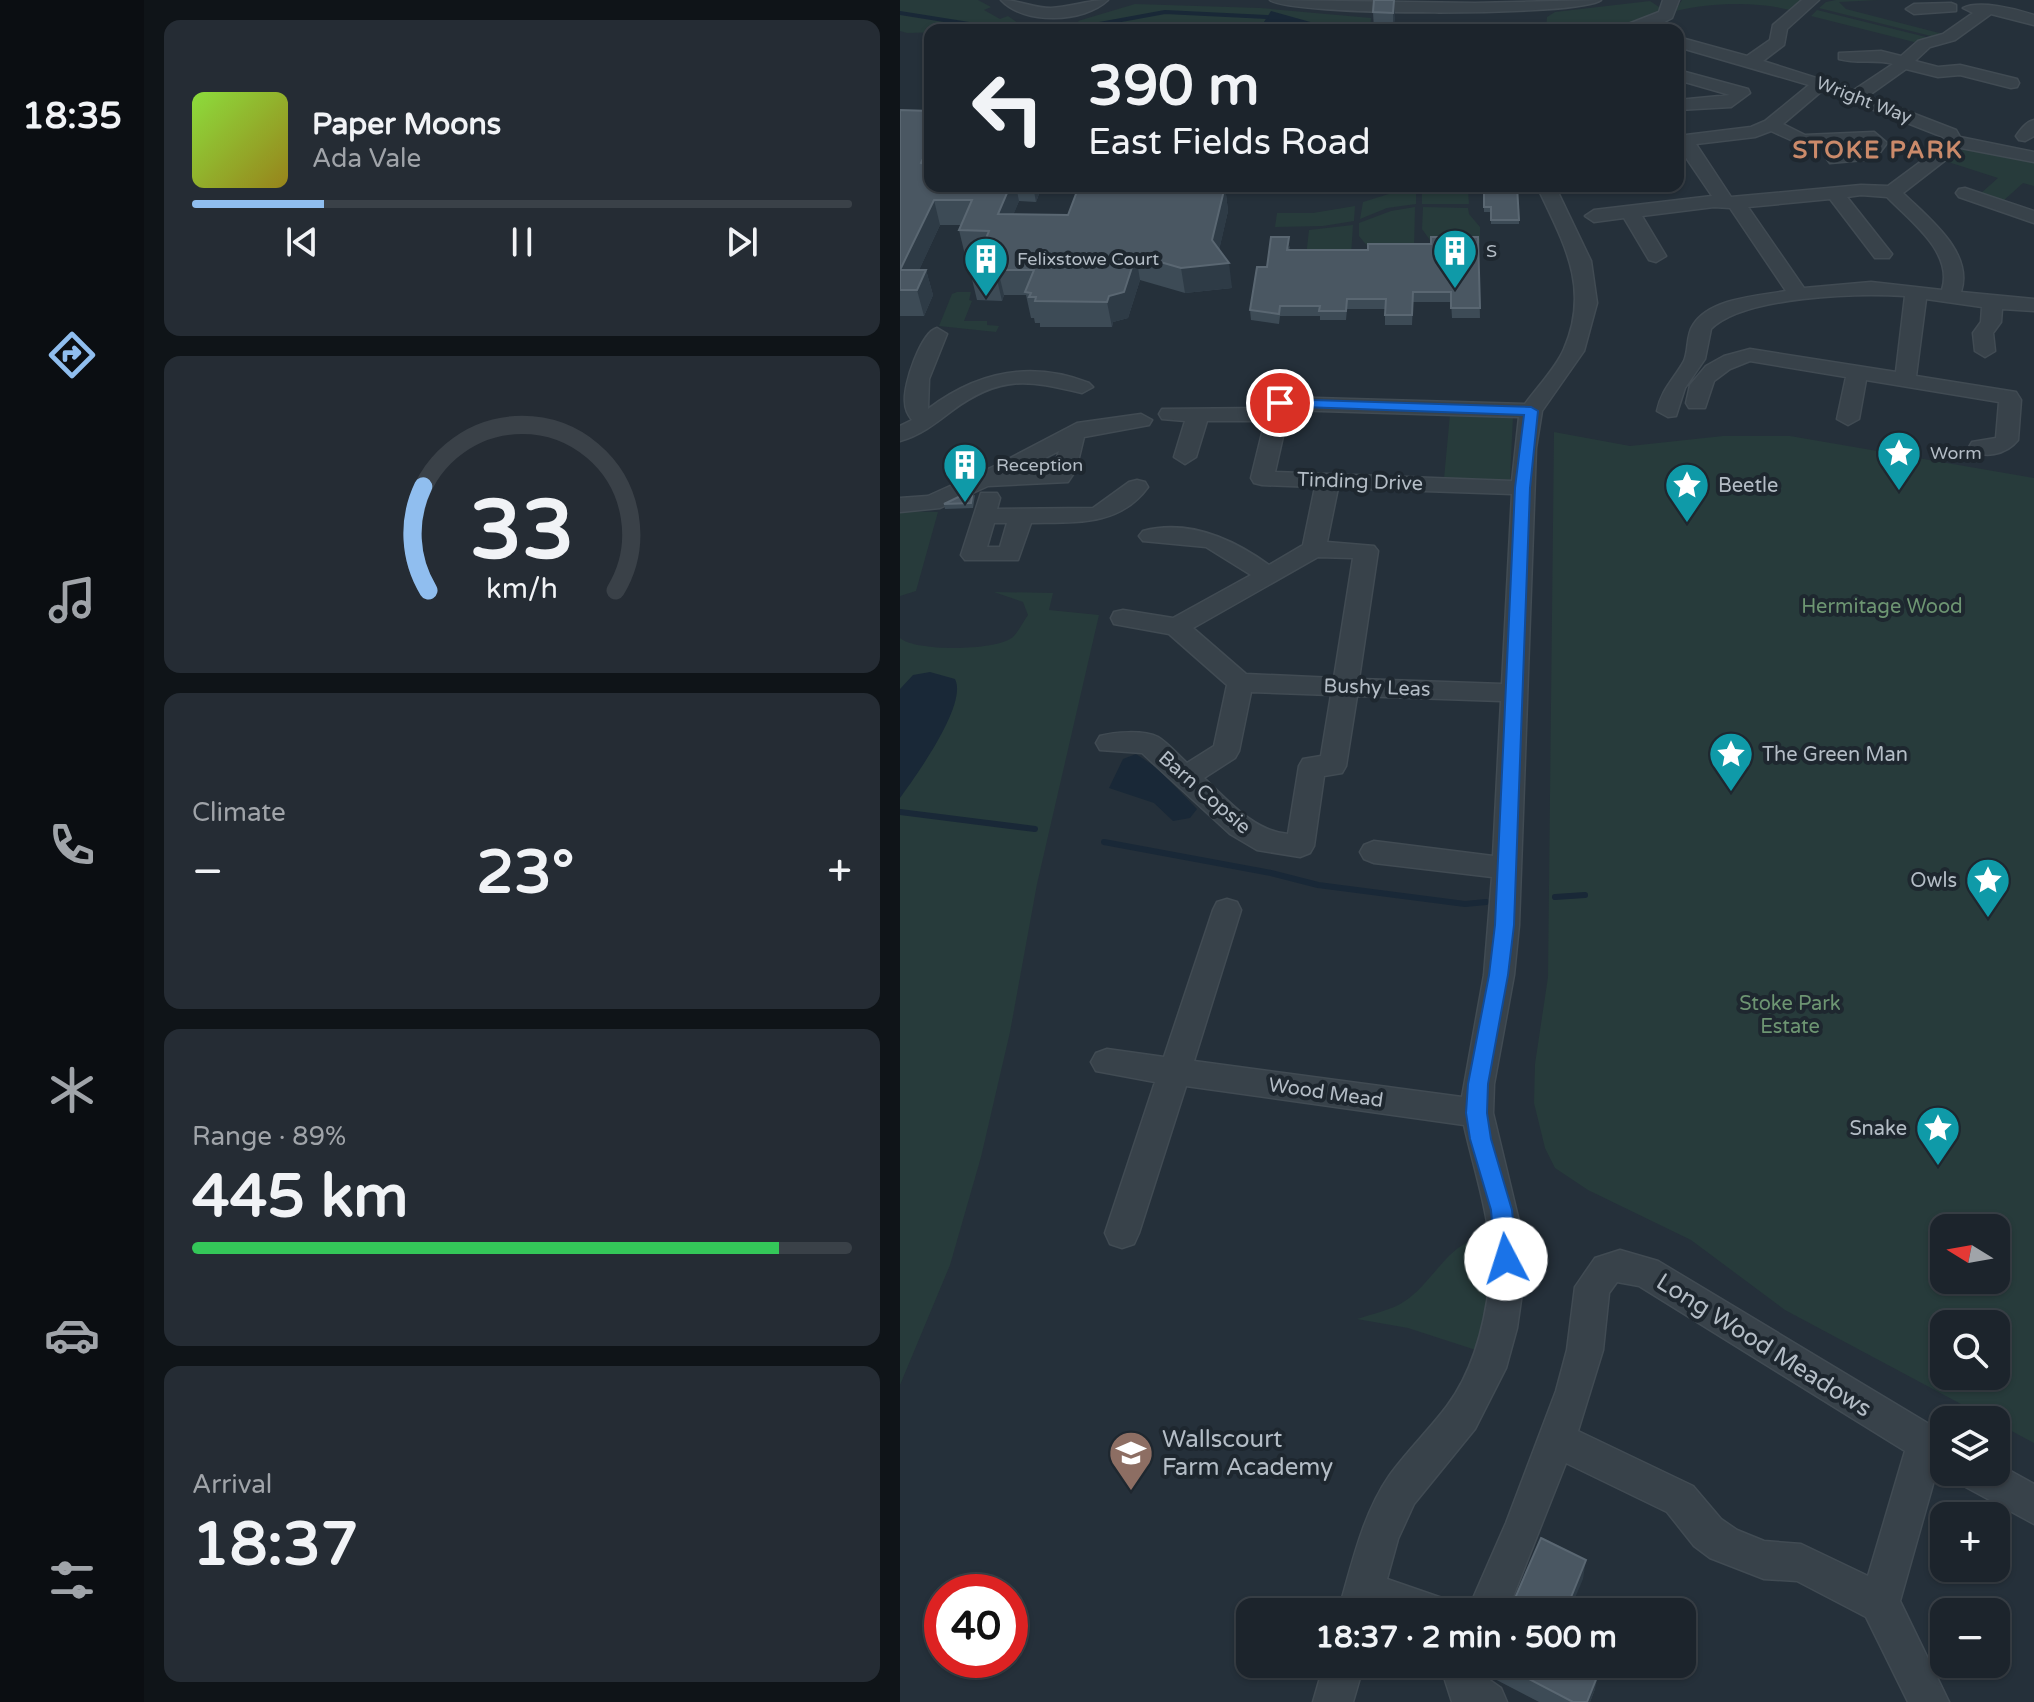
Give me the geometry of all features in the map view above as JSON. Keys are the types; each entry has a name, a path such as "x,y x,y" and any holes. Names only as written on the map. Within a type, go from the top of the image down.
{"street":[{"path":"1008,1 1045,12 1113,0"},
{"path":"1278,0 1408,8 1505,8 1527,16 1593,0"},
{"path":"1750,62 1778,42 1779,28 1811,0"},
{"path":"1652,24 1666,15 1667,2"},
{"path":"1914,9 2005,11 2034,20"},
{"path":"1856,96 1888,77 1924,44 1949,37 1986,11"},
{"name":"Wright Way","path":"1684,44 1821,83 1950,134 1955,141"},
{"path":"1697,79 1728,56"},
{"path":"1845,56 1858,59 1881,56 1938,72 1960,70 2022,86"},
{"path":"1684,76 1742,93 1731,102 1684,105"},
{"path":"1684,140 1755,132 1770,126 1821,83"},
{"path":"1731,102 1740,117 1802,140 1868,136 1878,143 1869,155 1836,159"},
{"path":"1822,139 1856,190"},
{"path":"1594,216 1856,190 1892,192 1955,141 1983,144 2034,157"},
{"path":"1684,143 1799,295"},
{"path":"1361,1598 1380,1535 1401,1491 1462,1416 1488,1368 1499,1328 1507,1279 1506,1238 1477,1113 1478,1084 1499,975 1507,868 1522,488 1531,411 1574,351 1587,303 1581,261 1549,192"},
{"path":"1834,192 1882,254"},
{"path":"1892,192 1940,243 1951,261 1955,287 1950,297"},
{"path":"1965,193 2034,217"},
{"path":"1631,213 1656,256"},
{"path":"1668,411 1671,391 1694,362 1699,332 1705,322 1733,308 1799,295 1872,288 1992,304 2034,305"},
{"path":"1905,380 1917,292"},
{"path":"1985,351 1983,333 1991,322 1992,304"},
{"path":"924,423 915,411 914,394 937,334"},
{"path":"1697,403 1700,385 1710,374 1740,357 1766,356 2008,397 2007,440 2001,446 1980,447"},
{"path":"1848,419 1857,373"},
{"path":"900,434 924,423 965,393 1000,379 1041,377 1082,387"},
{"path":"1170,414 1277,415 1280,403 1531,411"},
{"path":"1185,457 1198,415"},
{"name":"Tinding Drive","path":"1277,415 1262,478 1522,488"},
{"path":"900,505 927,505 1089,427 1141,420"},
{"path":"2009,430 2031,440"},
{"path":"976,483 1060,477 1065,470 1074,434"},
{"path":"1314,549 1328,481"},
{"path":"976,483 989,495 973,555 1010,555 1021,516"},
{"path":"985,516 1100,514 1137,487"},
{"path":"1151,536 1203,537 1224,544 1267,575"},
{"path":"1176,627 1314,549 1366,551 1344,686"},
{"path":"1123,618 1176,627 1240,683 1226,751 1187,776"},
{"name":"Bushy Leas","path":"1240,683 1514,693"},
{"name":"Barn Copsie","path":"1109,743 1149,744 1240,827 1267,843 1300,846 1312,766 1333,766 1344,686"},
{"path":"1374,852 1507,868"},
{"path":"1122,1233 1227,910"},
{"name":"Wood Mead","path":"1107,1062 1477,1113"},
{"name":"Long Wood Meadows","path":"1493,1598 1523,1529 1574,1391 1585,1350 1592,1287 1607,1269 1620,1266 1646,1272 1930,1446"},
{"path":"1555,1439 1680,1499 1696,1514 1709,1536 1718,1541 1769,1561 1787,1559 1801,1563 1880,1603 1929,1702"},
{"path":"1880,1603 1930,1463"},
{"path":"2000,1486 2034,1505"},
{"path":"1333,1702 1340,1678"},
{"path":"1451,1702 1460,1678"},
{"path":"1466,1678 1466,1688 1487,1702"}],"green space":[{"path":"900,0 978,0 991,7 984,10 1000,19 1008,16 1018,23 924,24 924,33 900,31"},
{"path":"1682,0 1802,0 1790,10 1732,4 1675,11"},
{"path":"1878,0 1839,2 1846,9 1943,34 1935,37 1819,8 1826,2"},
{"path":"1650,1 1659,7 1659,11 1627,24 1546,24 1547,17 1555,12"},
{"path":"1135,4 1260,8 1371,18 1370,24 1079,24 1078,21"},
{"path":"1817,10 1930,38 1918,43 1811,16"},
{"path":"1961,147 2034,159 2034,186 2023,183 2002,202 1980,194 1998,178 1942,160"},
{"path":"1416,192 1416,204 1387,208 1360,219 1363,202 1392,193"},
{"path":"1422,192 1468,192 1469,204 1422,204"},
{"path":"1355,206 1354,221 1323,226 1275,227 1277,213 1313,213"},
{"path":"1415,207 1414,250 1368,247 1359,236 1359,223 1391,211"},
{"path":"1423,207 1468,208 1480,227 1480,243 1432,243 1422,229"},
{"path":"1353,225 1351,256 1306,257 1309,230"},
{"path":"971,292 969,300 972,301 964,321 987,321 987,325 999,326 996,332 939,326 952,294"},
{"path":"1450,414 1513,416 1510,480 1444,479"},
{"name":"Stoke Park Estate","path":"1554,432 1630,446 1723,436 1790,436 2034,478 2034,1443 2010,1430 2010,1406 1965,1406 1935,1390 2010,1390 2010,1310 1930,1310 1930,1387 1785,1310 1691,1240 1588,1190 1555,1168 1545,1148 1534,1103 1535,1064 1548,977"},
{"path":"900,511 938,512 916,591 900,596"},
{"path":"994,592 1053,593 1049,610 1099,615 1037,884 1010,1032 981,1157 950,1265 900,1385 900,638 909,643 939,648 1004,642 1015,635 1028,615 1023,602"},
{"path":"1476,1240 1498,1247 1482,1352 1408,1328 1357,1319 1405,1301 1457,1249"}],"water":[{"path":"1271,11 1318,24 1263,24"},
{"path":"930,672 955,679 957,690 954,705 938,740 900,798 900,689 913,675"},
{"path":"1136,754 1157,768 1197,809 1190,818 1173,821 1154,803 1109,788 1123,759"}],"building":[{"path":"1374,0 1394,0 1393,13 1373,12"},
{"path":"900,110 924,111 924,157 921,163 924,164 924,192 1007,192 998,214 1068,215 1077,192 1224,192 1212,240 1229,263 1181,268 1136,255 1124,292 1109,296 1107,302 1035,301 1036,297 1029,297 1031,293 1025,292 1034,270 998,270 996,275 971,275 989,231 959,230 972,200 934,200 900,270"},
{"path":"1484,192 1517,192 1519,220 1491,220 1491,207 1484,207"},
{"name":"S","path":"1271,237 1289,237 1287,250 1368,250 1368,244 1431,244 1431,237 1478,237 1480,308 1451,308 1451,292 1413,292 1412,315 1385,315 1386,299 1347,299 1346,311 1319,311 1320,306 1280,306 1279,314 1250,310 1257,267 1267,267"},
{"path":"900,270 926,270 917,290 900,290"},
{"path":"973,490 971,503 944,504"},
{"path":"1541,1538 1586,1560 1571,1598 1515,1598"},
{"path":"1527,1678 1597,1678 1587,1702 1573,1702"}],"waterway":[{"path":"1099,24 1165,12 1267,17"},
{"path":"900,13 969,24"},
{"path":"900,812 1035,829"},
{"path":"1104,842 1271,873 1318,885 1465,904 1486,902"},
{"path":"1555,897 1585,895"}],"place":[{"name":"S","path":"1455,290"},
{"name":"Felixstowe Court","path":"986,298"},
{"name":"Worm","path":"1899,492"},
{"name":"Reception","path":"965,504"},
{"name":"Beetle","path":"1687,524"},
{"name":"The Green Man","path":"1731,793"},
{"name":"Owls","path":"1988,919"},
{"name":"Snake","path":"1938,1167"},
{"name":"Wallscourt Farm Academy","path":"1131,1492"}],"district":[{"name":"STOKE PARK","path":"1878,150"}],"route":[{"path":"1280,403 1531,411 1522,488 1504,925 1499,975 1478,1084 1477,1113 1480,1139 1501,1210 1506,1259"}],"park label":[{"name":"Hermitage Wood","path":"1882,606"}]}
